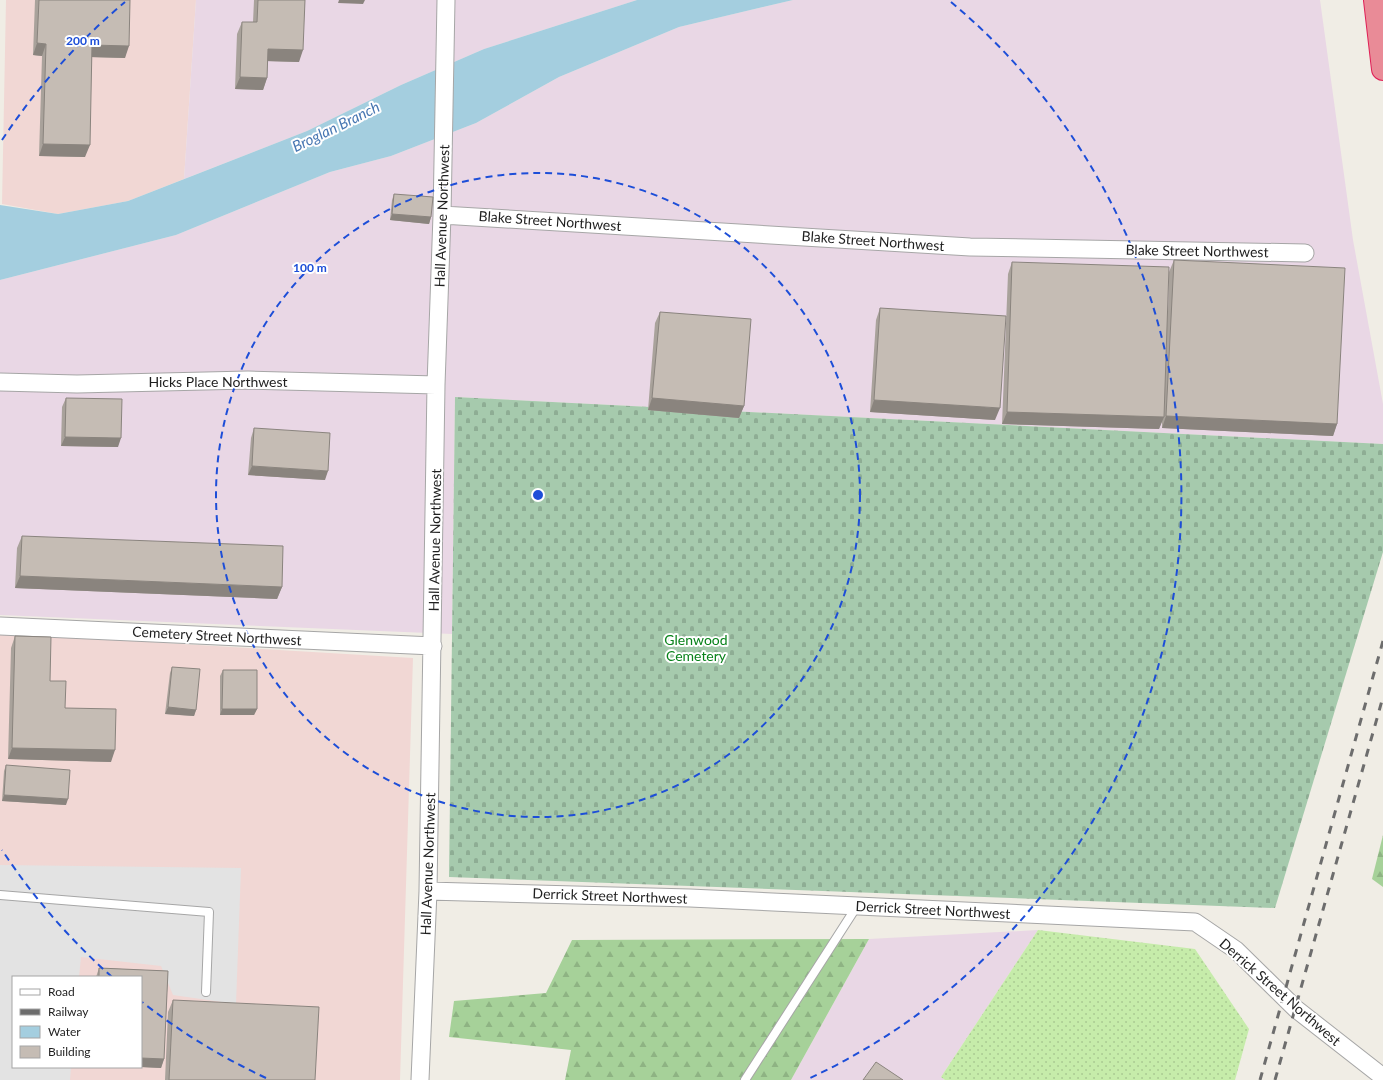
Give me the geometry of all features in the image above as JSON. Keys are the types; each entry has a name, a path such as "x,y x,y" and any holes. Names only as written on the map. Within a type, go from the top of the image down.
{"highway":[{"path":"1374,0 1383,69"}],"street":[{"name":"Hall Avenue Northwest","path":"420,1080 428,891 436,385 444,141 446,0"},
{"name":"Blake Street Northwest","path":"442,215 970,248 1305,253"},
{"name":"Hicks Place Northwest","path":"0,382 78,384 248,380 436,385"},
{"name":"Cemetery Street Northwest","path":"0,626 433,646"},
{"name":"Derrick Street Northwest","path":"428,891 682,898 1195,922 1236,950 1296,1008 1383,1077"}],"lane":[{"path":"0,895 209,912 206,992"},
{"path":"745,1080 857,906"}],"shaded area":[{"path":"6,0 196,0 184,179 128,201 58,214 2,204"},
{"path":"196,0 637,0 484,49 401,85 307,131 184,179"},
{"path":"793,0 1320,0 1353,240 1383,404 1383,444 455,397 452,634 0,615 0,280 176,235 330,172 391,156 476,123 559,77 679,27"},
{"path":"0,633 413,658 400,1080 0,1080"},
{"path":"0,865 241,868 236,1004 173,995 161,966 81,957 79,976 12,976 12,1068 71,1068 70,1080 0,1080"},
{"path":"1038,930 941,1077 945,1080 791,1080 869,939"}],"green space":[{"name":"Glenwood Cemetery","path":"455,397 1383,444 1383,552 1275,908 449,877"},
{"path":"1383,835 1383,887 1372,879"},
{"path":"1038,930 1195,949 1249,1029 1235,1080 945,1080 941,1077"},
{"path":"869,939 791,1080 565,1080 571,1050 449,1037 454,1001 546,993 572,940"}],"water":[{"name":"Broglan Branch","path":"637,0 793,0 679,27 559,77 476,123 391,156 330,172 176,235 0,280 0,205 58,214 128,201 307,131 401,85 484,49"}],"building":[{"path":"39,0 130,0 129,46 92,45 90,145 43,144 46,44 37,43"},
{"path":"258,0 305,0 303,50 268,49 267,78 240,77 242,22 257,22"},
{"path":"394,194 433,197 431,217 392,214"},
{"path":"1174,260 1345,268 1337,424 1166,416"},
{"path":"1012,262 1169,267 1164,417 1007,412"},
{"path":"880,308 1006,316 1000,408 874,400"},
{"path":"660,312 751,319 744,406 652,398"},
{"path":"66,398 122,399 121,438 65,437"},
{"path":"254,428 330,433 328,471 252,466"},
{"path":"22,536 283,546 282,587 20,576"},
{"path":"15,636 51,637 50,681 66,681 65,708 116,709 115,750 12,748"},
{"path":"172,667 200,669 196,710 168,707"},
{"path":"223,670 257,670 257,709 222,709"},
{"path":"6,765 70,770 68,799 4,795"},
{"path":"99,968 168,971 164,1059 142,1058 142,976 99,976"},
{"path":"173,1000 319,1007 315,1080 169,1080"},
{"path":"876,1062 903,1080 863,1080"}],"railway":[{"path":"1260,1080 1383,641"},
{"path":"1275,1080 1383,697"}]}
